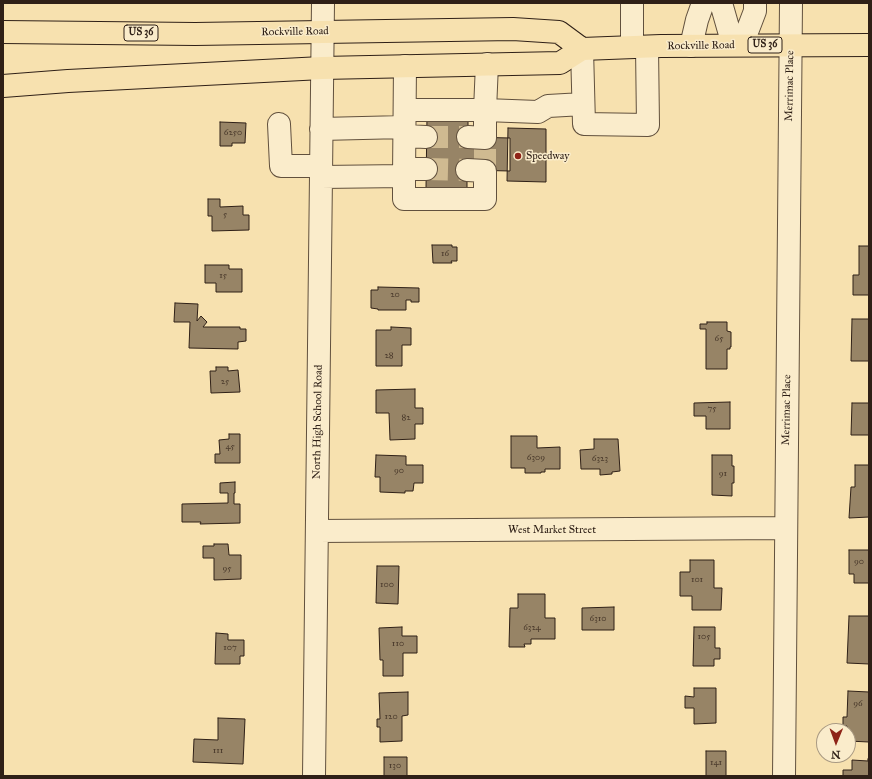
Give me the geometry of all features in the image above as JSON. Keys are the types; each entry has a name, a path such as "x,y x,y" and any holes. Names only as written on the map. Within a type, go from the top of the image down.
{"main road":[{"name":"Rockville Road","path":"3,32 195,34 513,29 559,32 582,49 738,45 869,45"},
{"path":"3,86 68,81 322,68 560,63 582,49"}],"street":[{"name":"North High School Road","path":"314,776 323,3"},
{"path":"582,49 584,124 648,125 639,47 632,3"},
{"path":"691,46 697,20 704,3"},
{"path":"721,3 738,45"},
{"path":"738,45 755,11 755,3"},
{"name":"Merrimac Place","path":"784,776 791,3"},
{"path":"468,137 485,138 487,64"},
{"path":"405,66 404,199 485,199 485,171 467,170"},
{"path":"321,129 405,124 486,110 538,112 548,106 583,104"},
{"path":"280,124 281,166 321,171 404,172 426,169"},
{"path":"405,124 426,137"},
{"name":"West Market Street","path":"317,531 786,528"}],"building":[{"path":"427,116 468,117 468,137 510,138 510,171 467,170 467,189 426,188"},
{"path":"220,122 246,123 245,143 232,143 232,146 220,146"},
{"path":"508,128 546,129 546,182 507,181"},
{"path":"208,199 220,199 220,207 243,206 243,215 249,215 249,230 212,231 212,216 208,216"},
{"path":"432,245 452,245 452,247 457,247 457,261 451,261 452,263 433,263"},
{"path":"859,246 869,246 869,295 853,295 853,275 859,275"},
{"path":"205,265 229,265 229,269 242,269 242,292 216,292 216,283 205,283"},
{"path":"378,287 419,288 419,302 411,302 411,300 406,300 406,310 378,310 371,308 371,290 378,290"},
{"path":"175,303 198,304 197,321 201,316 207,322 203,327 240,327 240,329 246,329 246,341 238,342 238,349 189,348 190,322 174,322"},
{"path":"852,319 869,319 869,361 851,361"},
{"path":"707,322 727,322 727,331 731,332 731,347 730,349 727,349 727,369 706,369 706,329 700,329 700,324 707,324"},
{"path":"391,327 411,328 411,345 402,345 402,366 376,366 376,330 391,330"},
{"path":"216,367 228,367 228,371 238,370 240,392 211,393 210,371 216,371"},
{"path":"415,389 415,408 423,408 423,424 415,424 415,439 390,440 389,413 376,413 376,390"},
{"path":"730,402 730,429 706,429 706,416 694,416 694,403"},
{"path":"852,403 869,403 869,435 851,435"},
{"path":"229,434 240,434 240,463 215,463 215,454 220,454 219,440 229,439"},
{"path":"511,436 537,436 537,448 560,447 560,469 545,469 545,472 541,473 525,473 525,468 511,468"},
{"path":"594,439 618,439 620,471 612,472 612,474 600,475 600,469 581,469 580,450 594,449"},
{"path":"376,455 406,456 406,465 423,465 423,483 414,483 413,491 405,491 405,493 380,492 380,477 375,477"},
{"path":"712,455 732,455 732,466 734,466 734,483 732,483 732,496 712,495"},
{"path":"855,465 869,465 869,517 849,518 851,487 855,487"},
{"path":"235,482 234,504 240,504 240,523 200,524 201,522 182,522 182,504 228,503 228,493 220,493 220,483"},
{"path":"214,544 228,544 229,555 241,555 241,579 214,580 214,558 203,558 203,546 214,546"},
{"path":"849,550 869,550 869,583 854,583 854,574 849,574"},
{"path":"690,560 714,560 714,588 722,588 721,610 692,610 692,596 680,596 680,572 690,572"},
{"path":"377,566 399,566 398,604 376,603"},
{"path":"518,594 545,594 545,618 555,618 555,639 531,639 531,644 524,644 525,647 509,647 510,608 518,608"},
{"path":"614,607 614,630 582,630 582,608"},
{"path":"849,616 869,616 869,664 847,663"},
{"path":"402,627 402,636 417,636 417,653 403,653 403,676 383,676 383,660 380,660 379,628"},
{"path":"694,627 715,627 715,648 720,648 720,659 714,659 714,666 693,666"},
{"path":"216,633 228,634 228,640 244,640 244,656 240,656 240,664 215,664"},
{"path":"694,688 716,688 716,723 694,724 694,708 685,708 685,696 694,697"},
{"path":"848,691 869,692 869,742 856,741 856,723 843,723 843,717 847,717"},
{"path":"408,692 408,715 402,716 402,741 380,742 380,727 377,727 377,719 380,719 379,693"},
{"path":"218,718 245,719 243,764 193,762 194,739 218,740"},
{"path":"706,751 726,751 726,776 706,776"},
{"path":"384,757 407,757 407,776 384,776"},
{"path":"869,759 869,776 843,776 843,770 852,770 852,763 856,763 856,760 868,761"}],"tunnel":[{"path":"426,137 468,137"},
{"path":"485,138 485,171"},
{"path":"426,169 467,170"}],"place":[{"name":"Speedway","path":"518,156"}]}
